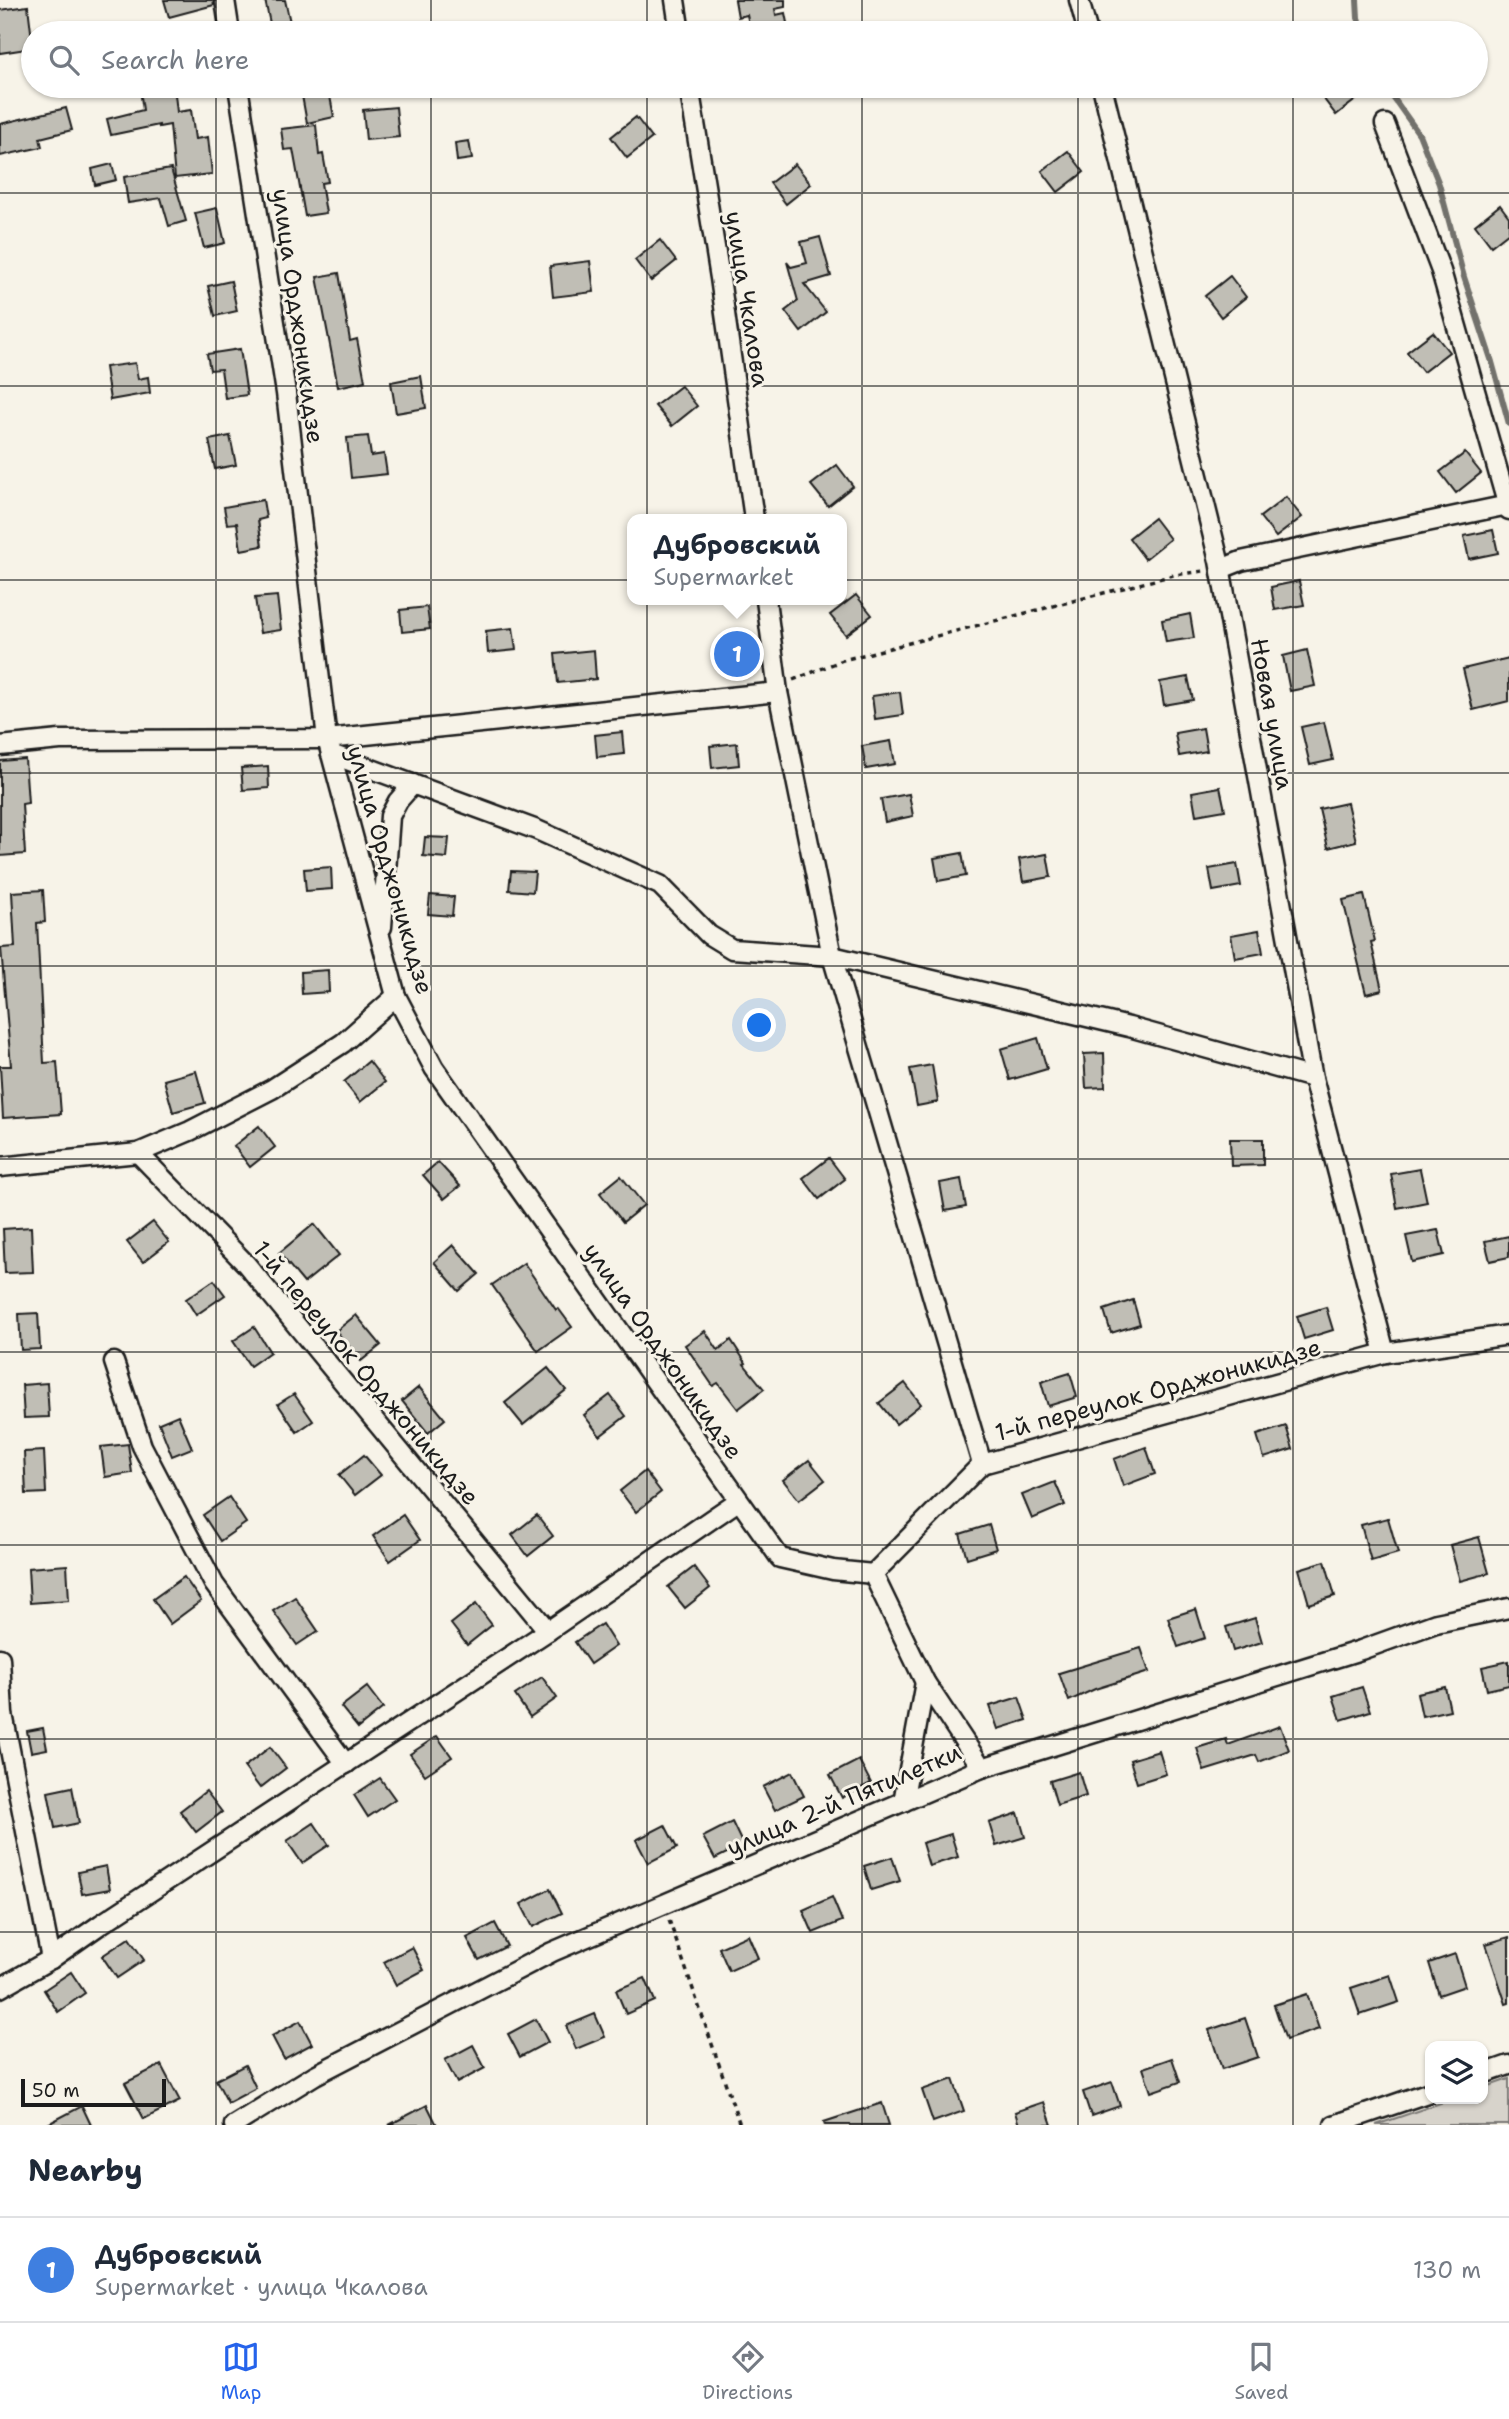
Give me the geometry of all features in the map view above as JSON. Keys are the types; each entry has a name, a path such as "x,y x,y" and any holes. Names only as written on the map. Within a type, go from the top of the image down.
{"street":[{"path":"225,0 228,21"},
{"path":"675,0 678,21"},
{"path":"1079,0 1085,21"},
{"name":"улица Орджоникидзе","path":"240,98 286,393 329,747 396,996 434,1068 780,1558 833,1570 873,1574"},
{"name":"улица Чкалова","path":"691,98 753,514"},
{"name":"Новая улица","path":"1105,98 1221,569 1313,1077 1385,1353"},
{"path":"1221,569 1241,561 1508,507 1441,271 1385,124"},
{"path":"767,605 778,689 832,956 982,1464"},
{"path":"0,746 60,740 329,747 778,689"},
{"path":"329,747 412,784 537,830 660,885 709,935 732,949 832,956 1129,1027 1313,1077"},
{"path":"382,941 390,816 412,784"},
{"path":"0,1167 138,1153 272,1089 343,1043 396,996"},
{"name":"1-й переулок Орджоникидзе","path":"138,1153 246,1264 548,1631"},
{"name":"1-й переулок Орджоникидзе","path":"873,1574 982,1464 1385,1353 1509,1335"},
{"path":"114,1362 142,1446 214,1584 346,1764"},
{"path":"0,1988 51,1959 548,1631 738,1501"},
{"path":"873,1574 925,1682 982,1768"},
{"name":"улица 2-й Пятилетки","path":"234,2125 315,2076 552,1952 982,1768 1361,1650 1436,1623 1509,1608"},
{"path":"0,1658 3,1714 51,1959"},
{"path":"903,1802 925,1682"},
{"path":"1488,2072 1509,2064"},
{"path":"1334,2125 1381,2117 1425,2095"}],"path":[{"path":"778,689 843,660 1174,575 1221,569"},
{"path":"663,1905 740,2125"}],"shaded area":[{"path":"1509,2079 1509,2125 1376,2125 1437,2104 1488,2104 1488,2086"}],"building":[{"path":"164,0 213,0 214,5 169,17"},
{"path":"265,0 285,0 290,21 269,21"},
{"path":"735,0 785,0 785,7 775,9 776,15 785,13 787,21 748,21 747,15 738,17"},
{"path":"28,6 30,21 21,21 21,50 0,53 0,10"},
{"path":"141,98 175,98 177,112 191,110 195,139 208,137 212,174 175,178 170,125 111,135 107,119 143,110"},
{"path":"302,98 330,98 334,117 307,123"},
{"path":"1323,98 1358,98 1336,115"},
{"path":"396,107 399,137 366,140 363,110"},
{"path":"66,108 72,130 40,138 42,147 0,156 0,124"},
{"path":"636,117 652,138 627,158 611,137"},
{"path":"316,125 319,155 323,154 328,182 321,183 326,213 305,216 293,149 284,150 281,129"},
{"path":"469,141 472,159 457,161 455,143"},
{"path":"1068,151 1084,172 1058,192 1042,171"},
{"path":"112,164 116,180 95,185 92,169"},
{"path":"795,164 811,184 786,204 770,183"},
{"path":"171,169 186,221 169,226 161,198 128,203 124,177"},
{"path":"1500,205 1509,217 1509,232 1491,246 1475,225"},
{"path":"217,208 225,243 204,248 195,213"},
{"path":"820,237 831,276 804,284 826,312 801,332 785,311 798,301 787,262 791,267 807,263 801,242"},
{"path":"660,240 676,261 651,281 635,260"},
{"path":"590,261 594,292 553,297 550,266"},
{"path":"339,273 350,341 357,339 365,381 338,387 317,277"},
{"path":"1230,276 1246,297 1221,317 1205,296"},
{"path":"231,281 237,311 215,316 208,286"},
{"path":"1433,332 1449,352 1423,372 1407,352"},
{"path":"240,349 247,395 225,398 221,369 210,370 207,354"},
{"path":"135,363 138,379 148,377 150,393 110,400 105,367"},
{"path":"421,376 426,408 396,413 391,382"},
{"path":"681,386 697,406 672,426 655,406"},
{"path":"230,436 236,465 215,469 209,440"},
{"path":"368,436 371,456 384,454 387,474 351,478 347,438"},
{"path":"1465,453 1481,473 1456,493 1440,472"},
{"path":"837,465 853,486 828,506 811,485"},
{"path":"1286,497 1302,517 1276,537 1260,517"},
{"path":"263,500 266,518 258,520 262,546 241,550 237,523 227,524 224,507"},
{"path":"1154,518 1170,539 1145,559 1129,538"},
{"path":"1493,530 1498,553 1469,559 1464,536"},
{"path":"1299,581 1304,605 1275,610 1271,587"},
{"path":"856,595 872,615 846,635 830,615 847,605"},
{"path":"277,596 281,630 260,633 255,598"},
{"path":"427,607 430,629 402,632 400,610"},
{"path":"1190,614 1194,638 1166,642 1162,620"},
{"path":"513,628 516,650 488,653 486,631"},
{"path":"750,642 752,664 725,667 723,644"},
{"path":"594,650 596,679 558,683 555,654"},
{"path":"1307,650 1315,686 1290,691 1283,656"},
{"path":"1509,658 1509,701 1473,710 1463,669"},
{"path":"1188,677 1193,700 1164,705 1160,682"},
{"path":"900,692 903,715 875,719 872,696"},
{"path":"1324,722 1333,760 1310,765 1301,727"},
{"path":"1203,728 1207,751 1179,756 1175,733"},
{"path":"622,732 624,754 597,757 595,735"},
{"path":"891,741 895,764 866,769 862,746"},
{"path":"737,743 739,765 712,768 710,746"},
{"path":"25,759 28,803 22,804 25,854 0,856 0,761"},
{"path":"268,766 269,788 243,790 241,768"},
{"path":"1220,787 1225,810 1196,815 1192,792"},
{"path":"909,794 913,816 885,822 881,799"},
{"path":"1347,803 1356,841 1328,848 1319,809"},
{"path":"425,837 449,838 447,858 423,856"},
{"path":"962,853 966,876 938,881 934,858"},
{"path":"1047,854 1051,877 1023,882 1019,859"},
{"path":"1237,864 1241,886 1213,891 1209,869"},
{"path":"331,867 332,889 306,891 304,869"},
{"path":"511,871 535,872 533,892 509,890"},
{"path":"43,890 45,922 37,923 44,1063 57,1062 61,1114 3,1118 0,1066 11,1066 1,948 15,947 12,892"},
{"path":"430,895 454,897 452,916 428,914"},
{"path":"1364,895 1375,941 1371,942 1382,990 1366,994 1343,900"},
{"path":"1259,930 1263,953 1235,958 1231,935"},
{"path":"328,970 329,992 302,994 301,972"},
{"path":"1038,1038 1047,1069 1010,1080 1001,1049"},
{"path":"1104,1053 1105,1087 1086,1088 1084,1054"},
{"path":"369,1061 385,1082 360,1102 344,1082"},
{"path":"932,1065 938,1102 917,1106 910,1069"},
{"path":"196,1071 205,1103 173,1112 164,1080"},
{"path":"259,1126 275,1147 250,1167 234,1146"},
{"path":"1230,1139 1263,1139 1263,1165 1231,1166"},
{"path":"829,1158 845,1179 819,1199 803,1178"},
{"path":"438,1162 460,1186 444,1199 423,1175"},
{"path":"1420,1169 1427,1202 1397,1208 1391,1174"},
{"path":"621,1176 644,1205 623,1222 600,1193"},
{"path":"961,1179 966,1207 945,1211 940,1183"},
{"path":"153,1222 169,1242 143,1262 127,1242"},
{"path":"314,1224 339,1255 304,1283 279,1253"},
{"path":"31,1227 33,1272 5,1273 3,1229"},
{"path":"1438,1230 1444,1255 1412,1262 1406,1236"},
{"path":"1509,1236 1509,1257 1490,1261 1485,1241"},
{"path":"453,1245 479,1274 459,1291 434,1262"},
{"path":"524,1263 556,1310 558,1308 572,1327 538,1351 492,1285"},
{"path":"214,1280 225,1295 196,1315 186,1299"},
{"path":"1133,1300 1140,1324 1111,1333 1104,1310"},
{"path":"1326,1307 1333,1330 1304,1339 1297,1316"},
{"path":"38,1313 40,1349 21,1350 19,1314"},
{"path":"356,1315 381,1345 361,1361 336,1331"},
{"path":"254,1327 270,1352 250,1366 233,1341"},
{"path":"705,1331 718,1350 731,1340 746,1363 744,1364 764,1389 738,1409 718,1383 713,1386 685,1345"},
{"path":"548,1368 566,1390 523,1425 505,1403"},
{"path":"1070,1373 1077,1397 1048,1406 1041,1382"},
{"path":"47,1383 49,1417 24,1418 22,1385"},
{"path":"905,1383 921,1404 896,1424 879,1403"},
{"path":"419,1387 445,1419 428,1433 402,1401"},
{"path":"294,1394 313,1421 297,1432 278,1404"},
{"path":"610,1395 626,1416 600,1436 584,1415"},
{"path":"178,1415 192,1448 172,1456 159,1423"},
{"path":"1286,1426 1293,1449 1264,1458 1257,1435"},
{"path":"128,1444 132,1473 105,1477 101,1447"},
{"path":"1146,1447 1155,1474 1123,1486 1114,1459"},
{"path":"44,1451 46,1493 26,1494 24,1452"},
{"path":"364,1455 381,1475 355,1495 339,1475"},
{"path":"809,1460 825,1480 799,1500 783,1480"},
{"path":"645,1471 661,1492 636,1512 620,1491"},
{"path":"1055,1482 1065,1505 1032,1519 1022,1495"},
{"path":"229,1497 246,1523 220,1541 203,1515"},
{"path":"403,1515 420,1540 390,1561 373,1536"},
{"path":"537,1515 553,1536 528,1556 512,1535"},
{"path":"1388,1518 1398,1553 1371,1561 1361,1525"},
{"path":"989,1525 996,1549 967,1558 960,1534"},
{"path":"1479,1537 1489,1573 1460,1581 1450,1545"},
{"path":"1325,1561 1335,1596 1309,1604 1299,1569"},
{"path":"67,1565 69,1600 30,1603 28,1568"},
{"path":"694,1567 710,1588 685,1608 668,1587"},
{"path":"184,1577 201,1601 170,1624 153,1599"},
{"path":"295,1597 318,1631 297,1645 273,1611"},
{"path":"476,1604 492,1625 467,1645 451,1624"},
{"path":"1196,1609 1205,1638 1178,1647 1168,1618"},
{"path":"1255,1618 1262,1642 1233,1651 1226,1627"},
{"path":"602,1624 616,1646 590,1664 575,1642"},
{"path":"1141,1648 1149,1672 1095,1689 1069,1701 1059,1673"},
{"path":"1509,1661 1509,1685 1487,1690 1482,1667"},
{"path":"542,1677 557,1698 530,1717 515,1695"},
{"path":"367,1687 383,1708 358,1728 341,1707"},
{"path":"1362,1687 1370,1711 1341,1720 1333,1696"},
{"path":"1445,1687 1450,1710 1422,1716 1417,1693"},
{"path":"1019,1697 1027,1720 998,1729 990,1706"},
{"path":"1280,1726 1289,1750 1259,1762 1256,1755 1204,1771 1197,1748 1226,1739 1228,1745"},
{"path":"43,1728 47,1749 31,1752 27,1731"},
{"path":"437,1736 452,1757 425,1775 410,1754"},
{"path":"270,1747 286,1768 260,1788 244,1767"},
{"path":"1159,1751 1166,1774 1137,1783 1130,1760"},
{"path":"859,1760 871,1783 842,1798 830,1775"},
{"path":"792,1772 804,1796 775,1810 763,1787"},
{"path":"1079,1772 1086,1796 1057,1805 1050,1781"},
{"path":"380,1778 395,1799 368,1817 354,1795"},
{"path":"72,1787 79,1823 55,1828 48,1792"},
{"path":"206,1791 222,1812 196,1832 180,1811"},
{"path":"1018,1813 1025,1837 996,1846 989,1823"},
{"path":"732,1822 743,1845 715,1859 703,1837"},
{"path":"314,1823 329,1845 302,1863 287,1841"},
{"path":"665,1825 677,1848 648,1863 636,1840"},
{"path":"951,1834 958,1857 929,1866 922,1843"},
{"path":"892,1857 900,1881 871,1890 864,1866"},
{"path":"106,1866 110,1889 82,1894 78,1872"},
{"path":"550,1889 562,1913 533,1927 521,1904"},
{"path":"832,1897 842,1921 813,1933 803,1910"},
{"path":"495,1923 507,1946 479,1960 467,1938"},
{"path":"748,1935 758,1958 729,1971 719,1948"},
{"path":"1509,1937 1509,2003 1506,2004 1486,1944"},
{"path":"129,1938 144,1960 117,1978 102,1956"},
{"path":"412,1947 424,1970 396,1985 384,1962"},
{"path":"1455,1954 1465,1986 1439,1995 1429,1963"},
{"path":"71,1972 85,1993 58,2012 44,1990"},
{"path":"1390,1975 1399,2002 1360,2015 1351,1988"},
{"path":"645,1978 655,2001 626,2014 616,1990"},
{"path":"1307,1994 1319,2029 1286,2040 1274,2005"},
{"path":"595,2014 605,2037 576,2049 566,2026"},
{"path":"1245,2018 1258,2057 1222,2069 1209,2030"},
{"path":"536,2019 548,2042 520,2057 508,2034"},
{"path":"300,2021 312,2044 284,2059 272,2036"},
{"path":"473,2045 485,2068 457,2083 445,2060"},
{"path":"1172,2058 1180,2082 1151,2092 1143,2068"},
{"path":"161,2065 180,2101 144,2119 125,2083"},
{"path":"245,2065 256,2088 228,2103 216,2080"},
{"path":"953,2079 964,2111 933,2122 922,2090"},
{"path":"1112,2082 1120,2106 1091,2116 1083,2092"},
{"path":"1044,2102 1052,2125 1019,2125 1015,2112"},
{"path":"882,2103 889,2125 825,2125 824,2122"},
{"path":"427,2105 437,2125 389,2125"},
{"path":"82,2106 91,2125 46,2125"}],"waterway":[{"path":"1357,0 1359,21"},
{"path":"1394,98 1419,134 1439,184 1509,424"}],"place":[{"name":"Дубровский","path":"737,654"}]}
